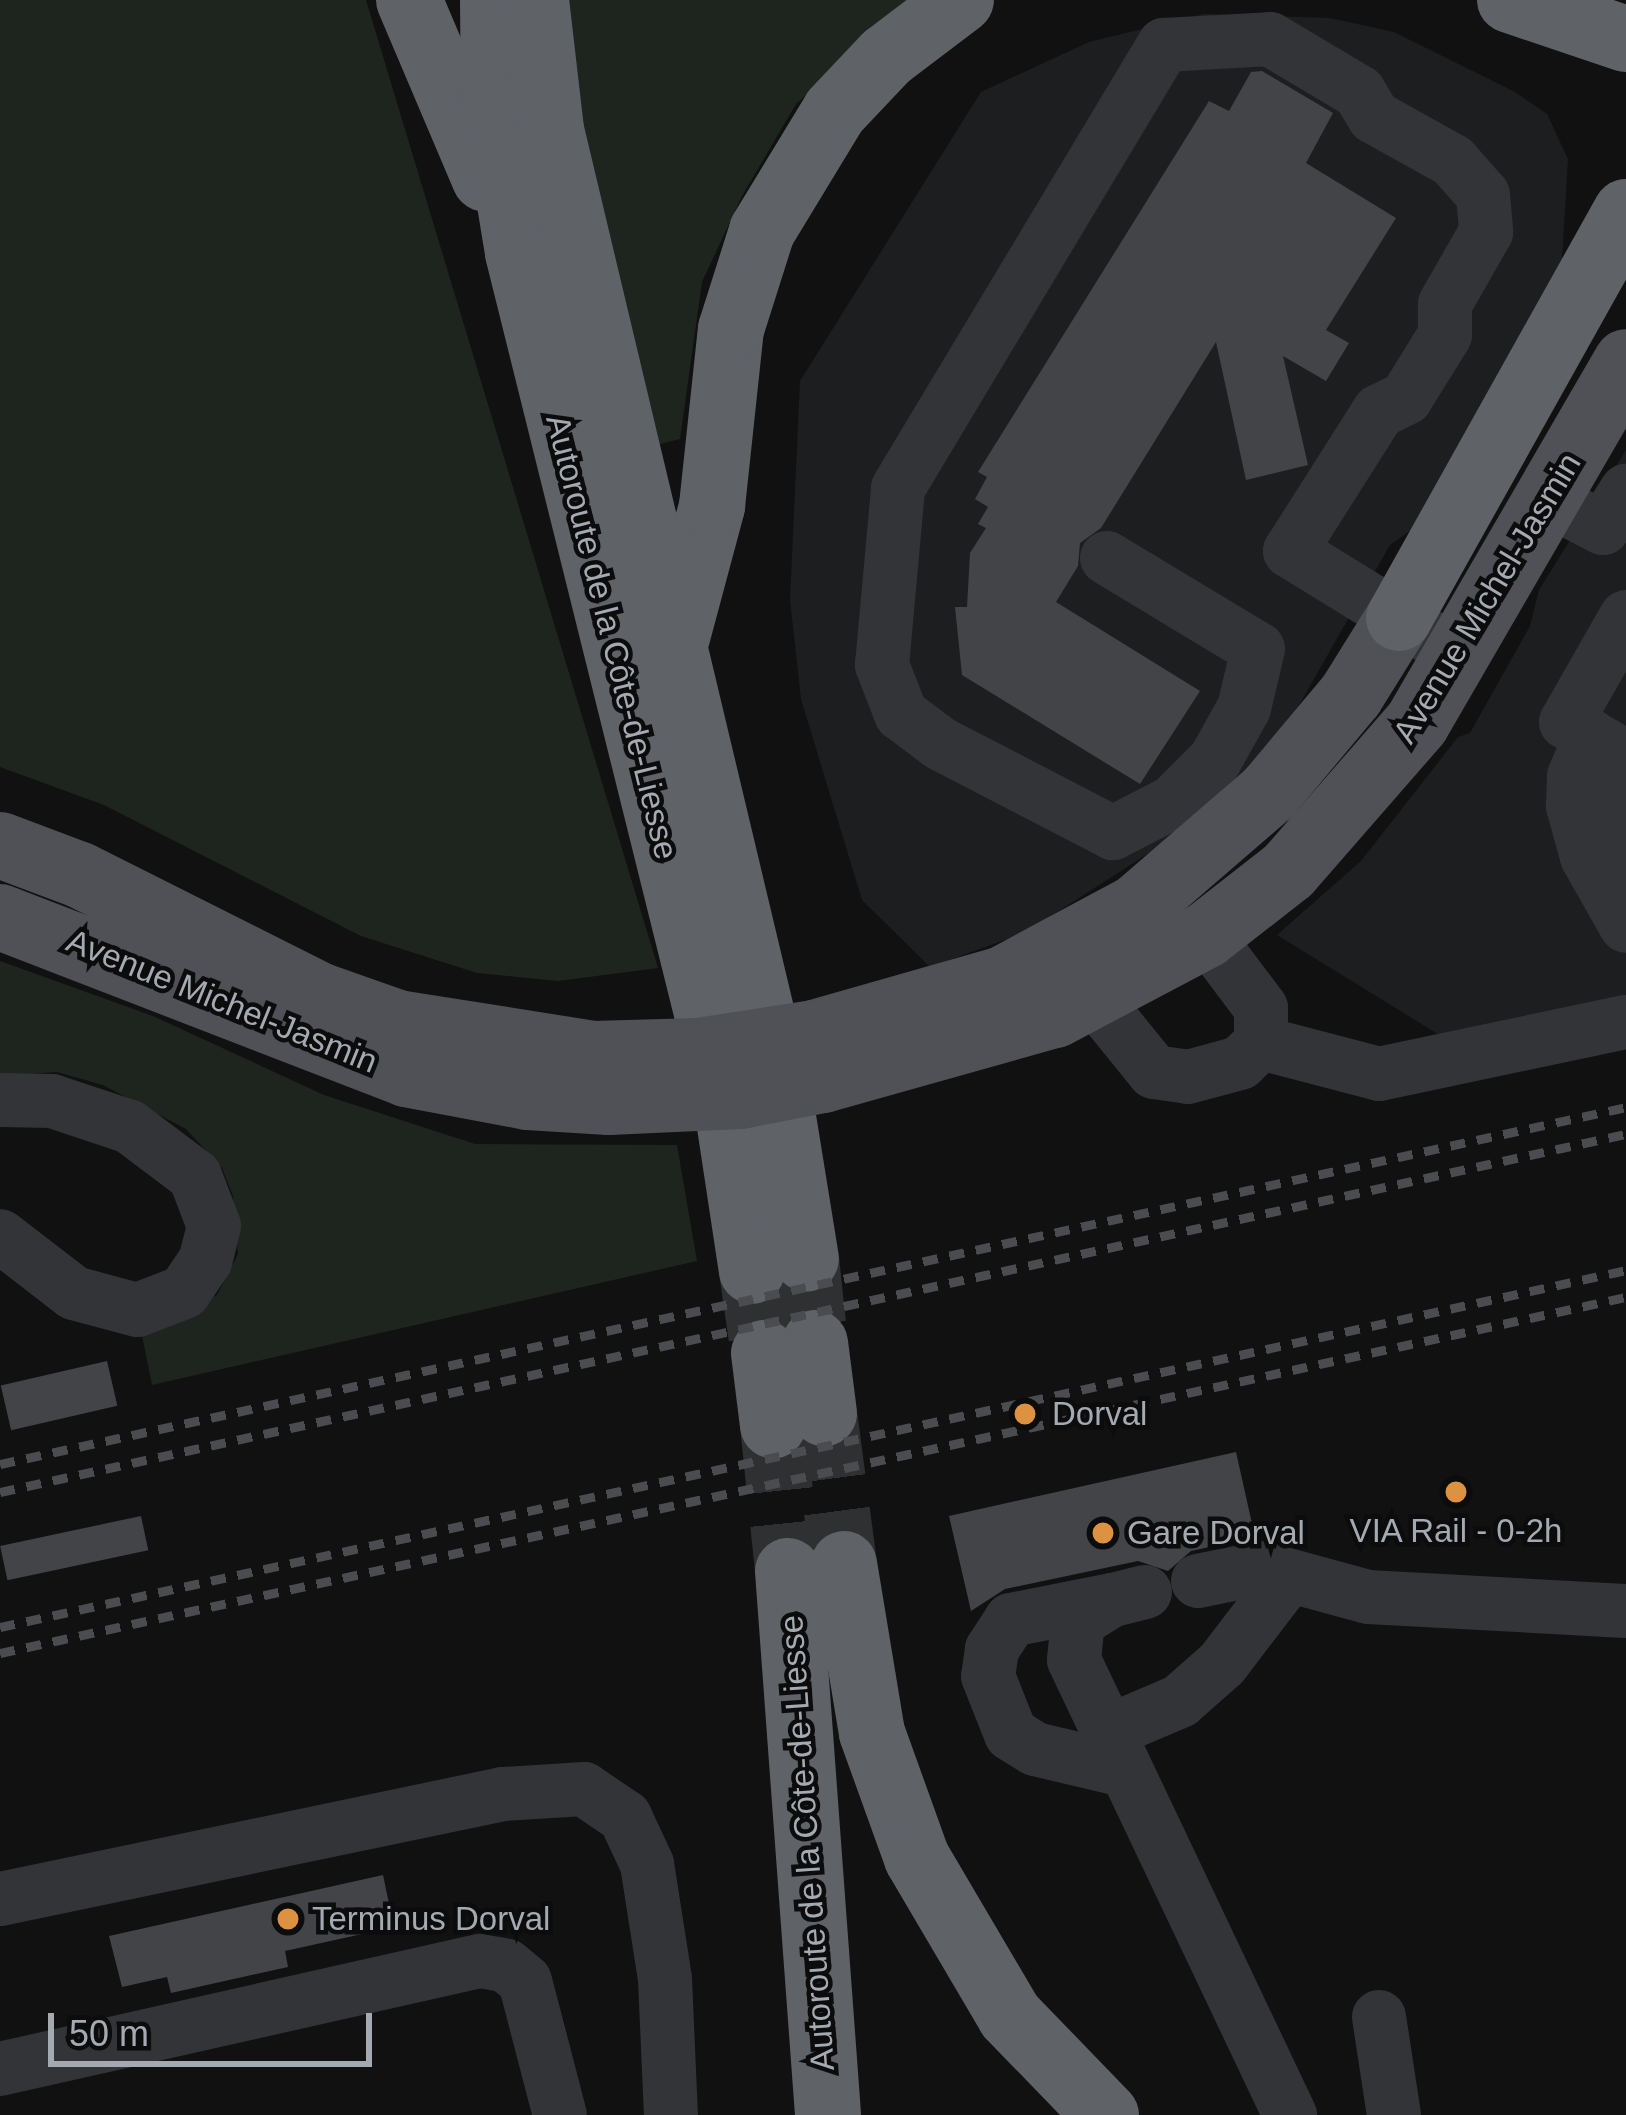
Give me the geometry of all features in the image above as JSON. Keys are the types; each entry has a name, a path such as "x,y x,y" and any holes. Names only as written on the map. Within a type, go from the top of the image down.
{"highway":[{"path":"409,0 518,253"},
{"path":"459,0 494,106"},
{"name":"Autoroute de la Côte-de-Liesse","path":"493,0 494,106 518,253 722,1072 779,1265 776,1074 551,130 536,0"},
{"path":"676,640 712,506 731,329 762,231 835,111 886,57 961,0"},
{"path":"1510,0 1608,34 1626,86"},
{"path":"1399,618 1626,212"},
{"path":"790,1348 798,1419"},
{"name":"Autoroute de la Côte-de-Liesse","path":"828,2115 816,1568 917,1858 1010,2016 1106,2115"}],"main road":[{"name":"Avenue Michel-Jasmin","path":"0,917 402,1048 819,1057 1000,1036 1094,998 1206,935 1288,871 1357,800 1459,655 1601,516 1626,362"},
{"name":"Avenue Michel-Jasmin","path":"819,1057 1003,980 1137,907 1269,793 1351,695 1399,618"},
{"name":"Avenue Michel-Jasmin","path":"0,845 80,874 320,996 402,1048"}],"lane":[{"path":"1107,558 1258,649 1244,708 1215,760 1173,802 1113,833 912,726 882,665 903,473 1164,45 1270,39 1359,92 1374,117 1465,171 1483,195 1486,232 1445,304 1437,348 1406,398 1378,411 1290,551 1459,655"},
{"path":"1626,617 1566,722 1614,754 1618,840 1602,877 1626,926"},
{"path":"1206,935 1261,1008 1261,1043"},
{"path":"1094,998 1141,1063 1169,1077 1226,1069 1261,1043"},
{"path":"1261,1043 1379,1074 1626,1022"},
{"path":"0,1100 64,1103 130,1127 195,1176 214,1226 205,1262 184,1292 137,1310 74,1293 0,1236"},
{"path":"1198,1581 1262,1568 1287,1579 1430,1604 1626,1611"},
{"path":"1287,1579 1222,1664 1114,1752 1035,1749 1011,1734 988,1676 992,1649 1011,1620 1129,1596 1078,1621 1071,1636 1114,1752 1290,2115"},
{"path":"0,1899 503,1794 584,1789 625,1816 647,1864 665,1979 671,2115"},
{"path":"0,2069 480,1961 507,1966 525,1981 560,2115"},
{"path":"1379,2017 1394,2115"}],"shaded area":[{"path":"0,0 366,0 658,968 558,981 477,973 361,936 104,805 0,767"},
{"path":"553,0 915,0 796,104 742,196 702,282 680,439 660,444 559,81"},
{"path":"1204,14 1330,18 1394,32 1515,92 1547,114 1568,159 1562,260 1411,530 1390,545 1289,723 1214,805 1166,842 1026,932 930,967 862,900 801,699 790,600 800,381 981,92 1089,42"},
{"path":"1626,450 1626,999 1446,1039 1277,935 1361,861 1458,737 1470,733 1530,626 1539,590"},
{"path":"0,961 153,1016 324,1095 475,1144 677,1145 697,1261 152,1385 142,1335 217,1295 238,1254 233,1196 222,1168 186,1129 103,1085 57,1072 0,1076"}],"building":[{"path":"1262,71 1333,113 1306,163 1396,218 1326,330 1349,343 1326,381 1283,356 1308,465 1246,480 1216,342 1101,528 1080,543 1078,566 1056,602 1200,691 1140,784 962,675 955,607 967,607 970,553 986,528 978,524 988,507 975,499 987,477 978,472 1209,101 1229,111 1251,72"},
{"path":"107,1361 117,1406 11,1430 1,1386"},
{"name":"Gare Dorval","path":"1236,1452 1255,1537 1191,1551 1168,1571 1138,1561 1005,1589 971,1611 949,1516"},
{"path":"141,1516 148,1550 7,1580 0,1546"},
{"name":"Terminus Dorval","path":"383,1875 394,1927 285,1951 288,1967 171,1993 167,1977 122,1987 109,1936"}],"tunnel":[{"path":"806,1259 815,1343"},
{"path":"752,1271 764,1353"},
{"path":"824,1413 844,1564"},
{"path":"773,1425 788,1571"}],"railway":[{"path":"0,1464 1626,1107"},
{"path":"0,1492 1626,1134"},
{"path":"0,1627 1626,1270"},
{"path":"0,1653 1626,1297"}],"place":[{"name":"Dorval","path":"1025,1414"},
{"name":"VIA Rail - 0-2h","path":"1456,1492"},
{"name":"Gare Dorval","path":"1103,1533"},
{"name":"Terminus Dorval","path":"288,1919"}]}
